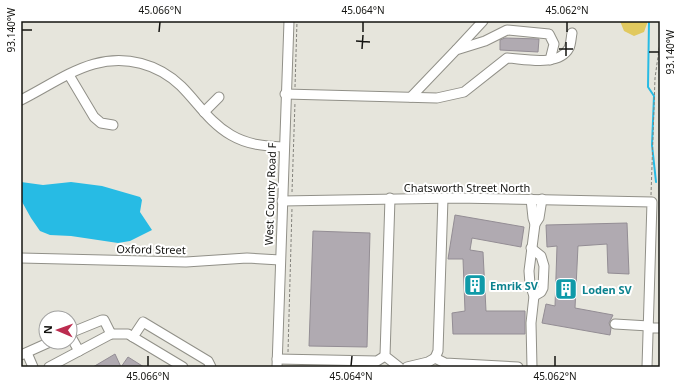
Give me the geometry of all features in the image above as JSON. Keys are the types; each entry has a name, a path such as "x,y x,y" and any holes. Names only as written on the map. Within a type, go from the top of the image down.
{"street":[{"name":"West County Road F","path":"277,363 283,147 290,94 289,21"},
{"path":"411,97 483,21"},
{"path":"456,50 485,42 507,30 549,34 554,44 550,60"},
{"path":"290,94 437,98 464,92 507,58 550,60 564,55 570,47 572,33"},
{"path":"21,100 84,68 105,62 129,61 141,63 164,72 221,129 241,140 261,146 283,147"},
{"path":"69,75 94,117 101,123 114,125"},
{"path":"204,112 219,98"},
{"path":"385,356 390,198"},
{"path":"407,367 428,362 435,358 438,351 443,198"},
{"name":"Chatsworth Street North","path":"282,201 443,198 651,202"},
{"path":"531,199 535,224 529,271 530,284 534,296 531,323 532,367"},
{"path":"535,224 540,218 542,199"},
{"path":"647,367 655,256 651,202"},
{"path":"531,248 541,256 544,266 543,288 541,292 534,296"},
{"name":"Oxford Street","path":"21,258 186,262 246,258 280,260"},
{"path":"78,330 104,320 111,334"},
{"path":"133,337 143,322 208,361 211,367"},
{"path":"615,324 660,328"},
{"path":"49,367 111,334 128,334 183,367"},
{"path":"164,355 174,341"},
{"path":"33,367 24,354 38,348"},
{"path":"277,363 288,360 378,361 385,356"},
{"path":"385,356 399,367"},
{"path":"435,358 445,363 518,367"}],"path":[{"path":"288,360 292,201 290,94 297,21"},
{"path":"651,202 655,78 660,42"}],"shaded area":[{"path":"620,21 648,21 644,32 634,36 624,31"}],"water":[{"path":"21,182 43,185 71,182 102,186 140,197 142,200 140,212 152,230 130,241 118,243 71,236 50,235 40,231 21,200"}],"building":[{"path":"505,38 539,39 538,52 500,50 500,40"},
{"name":"Emrik SV","path":"455,215 524,227 521,247 472,238 470,250 483,252 486,311 525,311 525,334 453,334 452,313 465,311 463,259 448,259"},
{"name":"Loden SV","path":"627,223 629,274 608,273 607,244 578,246 575,308 613,315 609,323 611,328 610,335 542,323 546,304 555,306 557,246 547,247 546,225"},
{"path":"313,231 370,233 367,347 309,346"},
{"path":"115,354 121,367 93,367"},
{"path":"128,357 144,367 121,367"}],"waterway":[{"path":"649,21 648,87 654,96 652,145 656,182"}],"place":[{"name":"Emrik SV","path":"475,285"},
{"name":"Loden SV","path":"566,289"}]}
